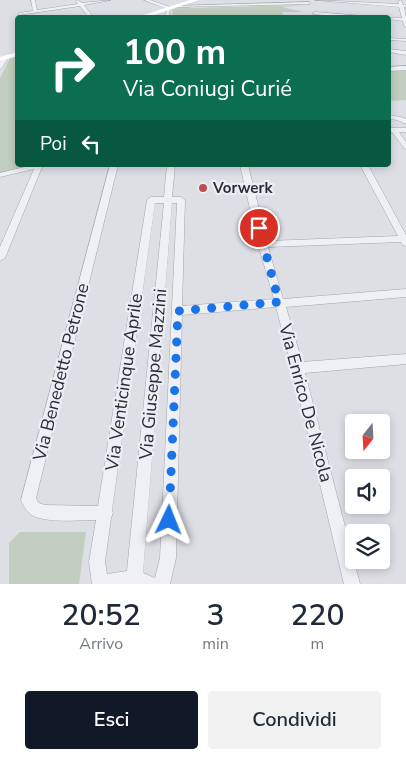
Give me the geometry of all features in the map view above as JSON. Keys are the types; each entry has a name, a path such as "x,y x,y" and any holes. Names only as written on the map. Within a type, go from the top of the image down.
{"street":[{"path":"33,0 35,12"},
{"path":"77,0 89,15"},
{"path":"21,14 109,0"},
{"path":"146,0 173,7 195,3"},
{"path":"146,0 158,15 186,3 244,5 277,2 309,2 316,15"},
{"path":"244,5 246,0"},
{"path":"317,0 372,2 404,6"},
{"path":"400,0 404,6 406,26"},
{"path":"341,15 342,1"},
{"path":"372,2 374,15"},
{"path":"169,15 173,7"},
{"path":"391,18 405,20"},
{"path":"391,39 406,40"},
{"path":"391,51 406,53"},
{"path":"0,67 2,59 15,55"},
{"path":"391,69 406,68"},
{"path":"391,116 406,122"},
{"path":"392,130 405,132"},
{"path":"392,130 406,147"},
{"path":"0,175 37,167"},
{"path":"0,258 42,167"},
{"name":"Via Benedetto Petrone","path":"106,513 45,512 35,509 28,500 113,167"},
{"name":"Via Giuseppe Mazzini","path":"134,580 171,167"},
{"name":"Via Enrico De Nicola","path":"244,167 263,244 298,368 352,584"},
{"path":"263,244 405,241 365,167"},
{"name":"Via Venticinque Aprile","path":"100,584 97,562 106,513 150,200 169,200"},
{"path":"162,584 168,558 181,200 169,200"},
{"path":"178,311 406,293"},
{"path":"298,368 406,359"},
{"path":"100,584 134,580 145,580 150,584"}],"green space":[{"path":"305,5 282,7 303,12 282,12 284,15 173,15 172,9 186,6 191,8"},
{"path":"15,57 15,167 21,167 0,172 0,78 10,58"},
{"path":"391,71 406,71 406,100 391,101"},
{"path":"20,532 86,532 79,584 9,584 9,543"}],"place":[{"name":"Vorwerk","path":"203,188"}],"route":[{"path":"169,520 178,311 279,302 259,228"}]}
